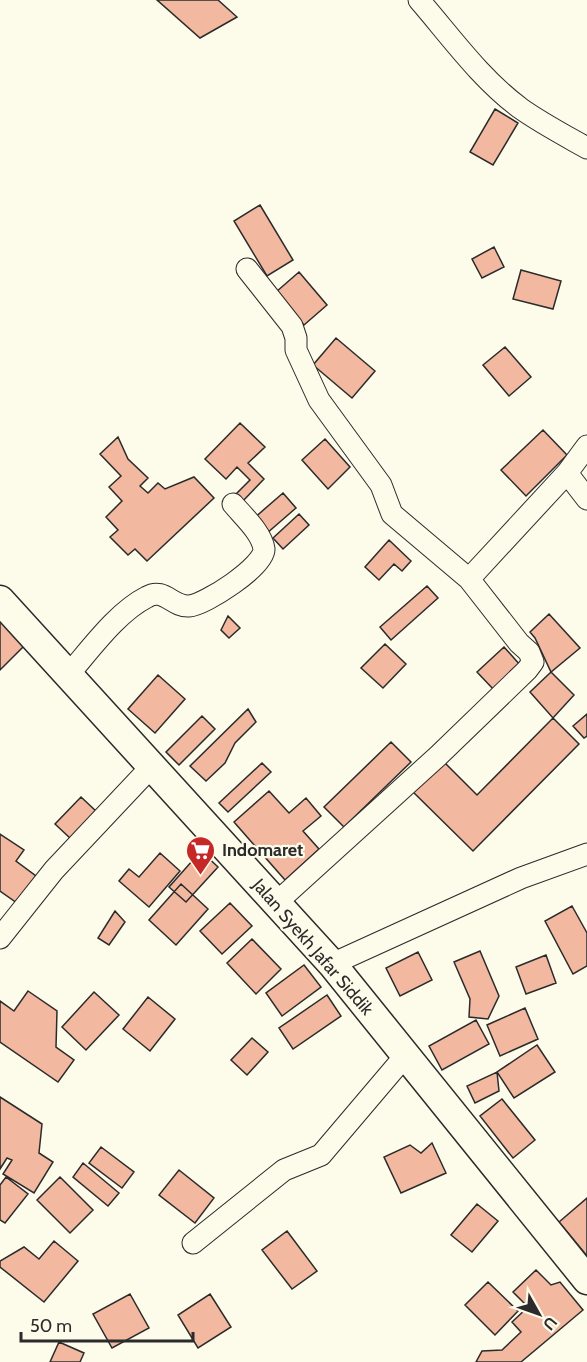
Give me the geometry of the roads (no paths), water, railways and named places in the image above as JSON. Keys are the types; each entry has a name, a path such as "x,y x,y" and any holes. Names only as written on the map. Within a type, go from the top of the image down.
{"main road":[{"name":"Jalan Syekh Jafar Siddik","path":"0,600 332,964 587,1280"}],"street":[{"path":"419,0 484,76 502,93 537,120 587,148"},
{"path":"247,269 292,326 296,338 296,350 319,400 381,485 392,514 469,579 519,643 529,652 533,662 438,756 276,903"},
{"path":"469,579 567,473 587,446"},
{"path":"567,473 587,499"},
{"path":"68,675 123,615 147,597 160,594 180,604 191,606 217,593 250,571 259,562 264,547 259,536 233,504"},
{"path":"0,938 54,870 151,766"},
{"path":"332,964 521,878 587,854"},
{"path":"193,1243 284,1170 321,1155 405,1056"}],"place":[{"name":"Indomaret","path":"201,876"}]}
